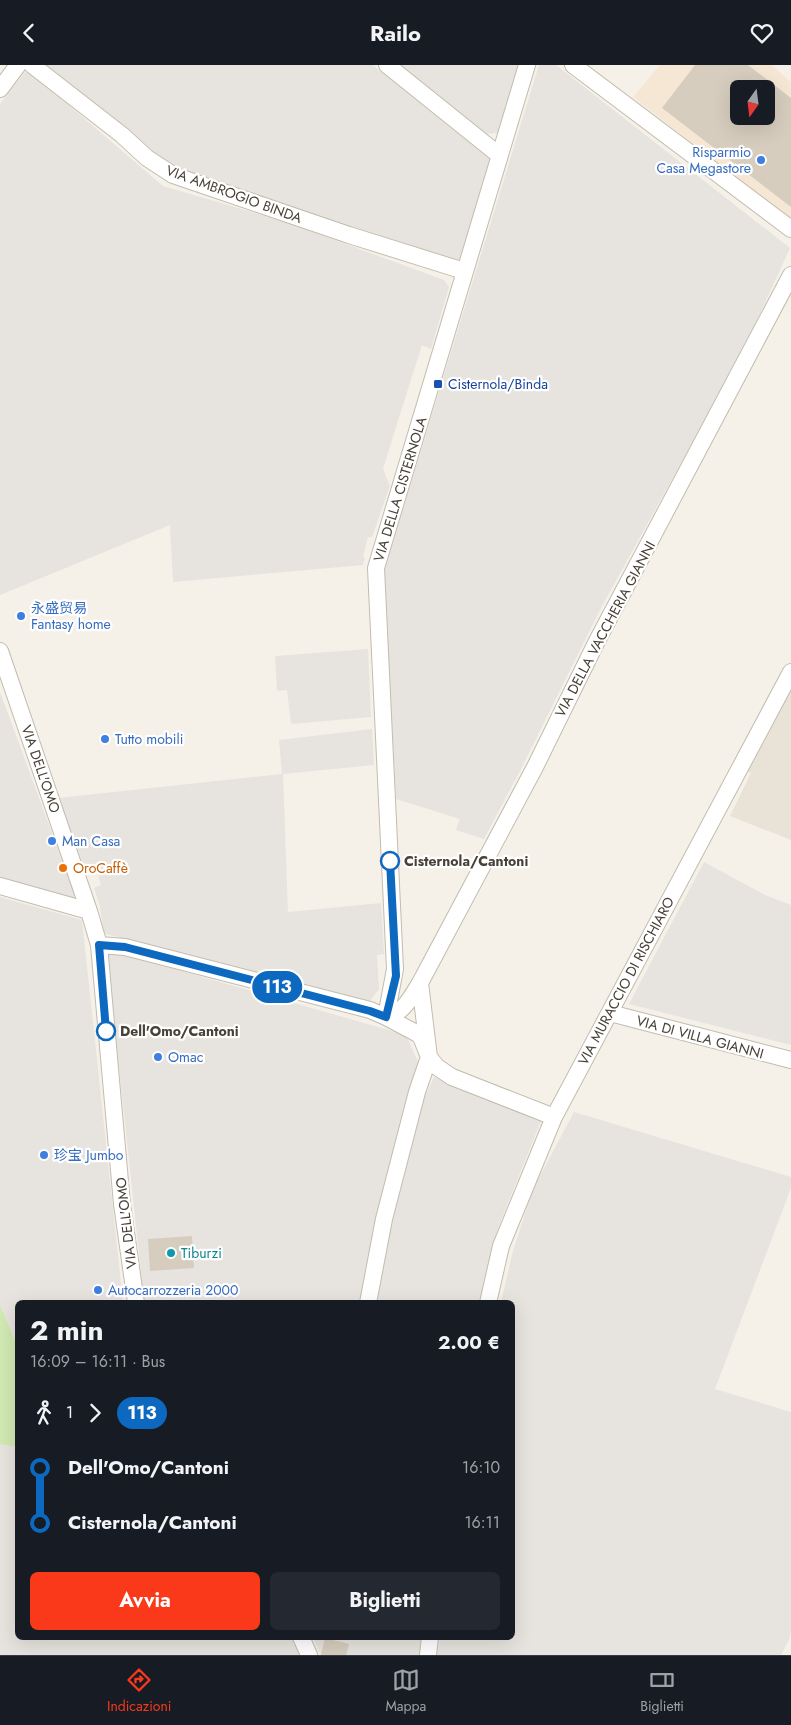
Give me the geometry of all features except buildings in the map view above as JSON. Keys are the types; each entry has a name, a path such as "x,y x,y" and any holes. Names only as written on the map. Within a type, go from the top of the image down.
{"street":[{"path":"0,89 18,65"},
{"name":"VIA AMBROGIO BINDA","path":"32,65 122,135 147,158 173,175 349,235 464,271"},
{"path":"387,65 499,155"},
{"name":"VIA DELLA CISTERNOLA","path":"386,1017 396,976 376,568 527,65"},
{"path":"573,65 791,229"},
{"name":"VIA DELLA VACCHERIA GIANNI","path":"386,1017 400,1011 420,983 535,767 597,641 791,275"},
{"name":"VIA DELL'OMO","path":"0,651 99,945 122,1203 136,1300"},
{"name":"VIA MURACCIO DI RISCHIARO","path":"489,1300 501,1246 554,1117 791,672"},
{"path":"0,886 89,911"},
{"path":"99,945 125,947 370,1011 386,1017 404,1025 421,1037 429,1057 437,1067 452,1077 554,1117"},
{"path":"369,1300 391,1191 417,1092 429,1057 420,983 396,976"},
{"name":"VIA DI VILLA GIANNI","path":"610,1013 791,1060"},
{"path":"302,1640 309,1655"},
{"path":"428,1655 430,1640"}],"shaded area":[{"path":"42,65 373,65 491,160 460,265 162,163"},
{"path":"398,65 520,65 498,133 485,134"},
{"path":"539,65 556,65 790,248 744,349 602,606 484,839 456,830 460,819 396,799 384,571"},
{"name":"Risparmio Casa Megastore","path":"660,65 772,65 791,82 791,221 633,97"},
{"path":"25,72 31,73 163,186 283,221 444,280 449,287 431,349 422,345 383,469 390,486 372,537 368,537 363,565 173,582 170,525 0,595 0,104"},
{"path":"368,649 371,717 291,724 287,690 277,691 275,656"},
{"path":"782,691 791,691 791,840 730,816 751,773 743,769"},
{"path":"0,692 74,893 74,899 0,880"},
{"path":"372,729 374,765 283,774 288,912 381,903 384,954 377,955 379,989 370,1001 196,958 106,934 103,931 100,906 94,888 101,885 96,867 85,869 58,798 282,774 279,740"},
{"path":"704,862 765,895 791,905 791,1045 629,1004"},
{"path":"0,897 82,920 123,1300 15,1300 15,1340 0,1305"},
{"path":"112,951 406,1035 418,1062 376,1222 361,1300 144,1300 107,954"},
{"path":"434,1077 541,1121 498,1228 480,1300 376,1300 391,1217 422,1103"},
{"path":"574,1112 791,1177 791,1188 715,1389 791,1412 791,1631 789,1640 781,1655 437,1655 440,1640 515,1640 515,1300 501,1300 513,1251 533,1189"},
{"path":"0,1444 15,1447 15,1640 292,1640 300,1655 0,1655"},
{"path":"314,1640 421,1640 419,1655 321,1655"}],"green space":[{"path":"0,1305 15,1340 15,1447 0,1444"}],"bus line":[{"name":"113","path":"106,1031 99,945 125,947 370,1011 386,1017 396,976 390,861"}],"place":[{"name":"Risparmio Casa Megastore","path":"761,160"},
{"name":"Cisternola/Binda","path":"438,384"},
{"name":"永盛贸易 Fantasy home","path":"21,616"},
{"name":"Tutto mobili","path":"105,739"},
{"name":"Man Casa","path":"52,841"},
{"name":"Cisternola/Cantoni","path":"390,861"},
{"name":"OroCaffè","path":"63,868"},
{"name":"Dell'Omo/Cantoni","path":"106,1031"},
{"name":"Omac","path":"158,1057"},
{"name":"珍宝 Jumbo","path":"44,1155"},
{"name":"Tiburzi","path":"171,1253"},
{"name":"Autocarrozzeria 2000","path":"98,1290"}]}
